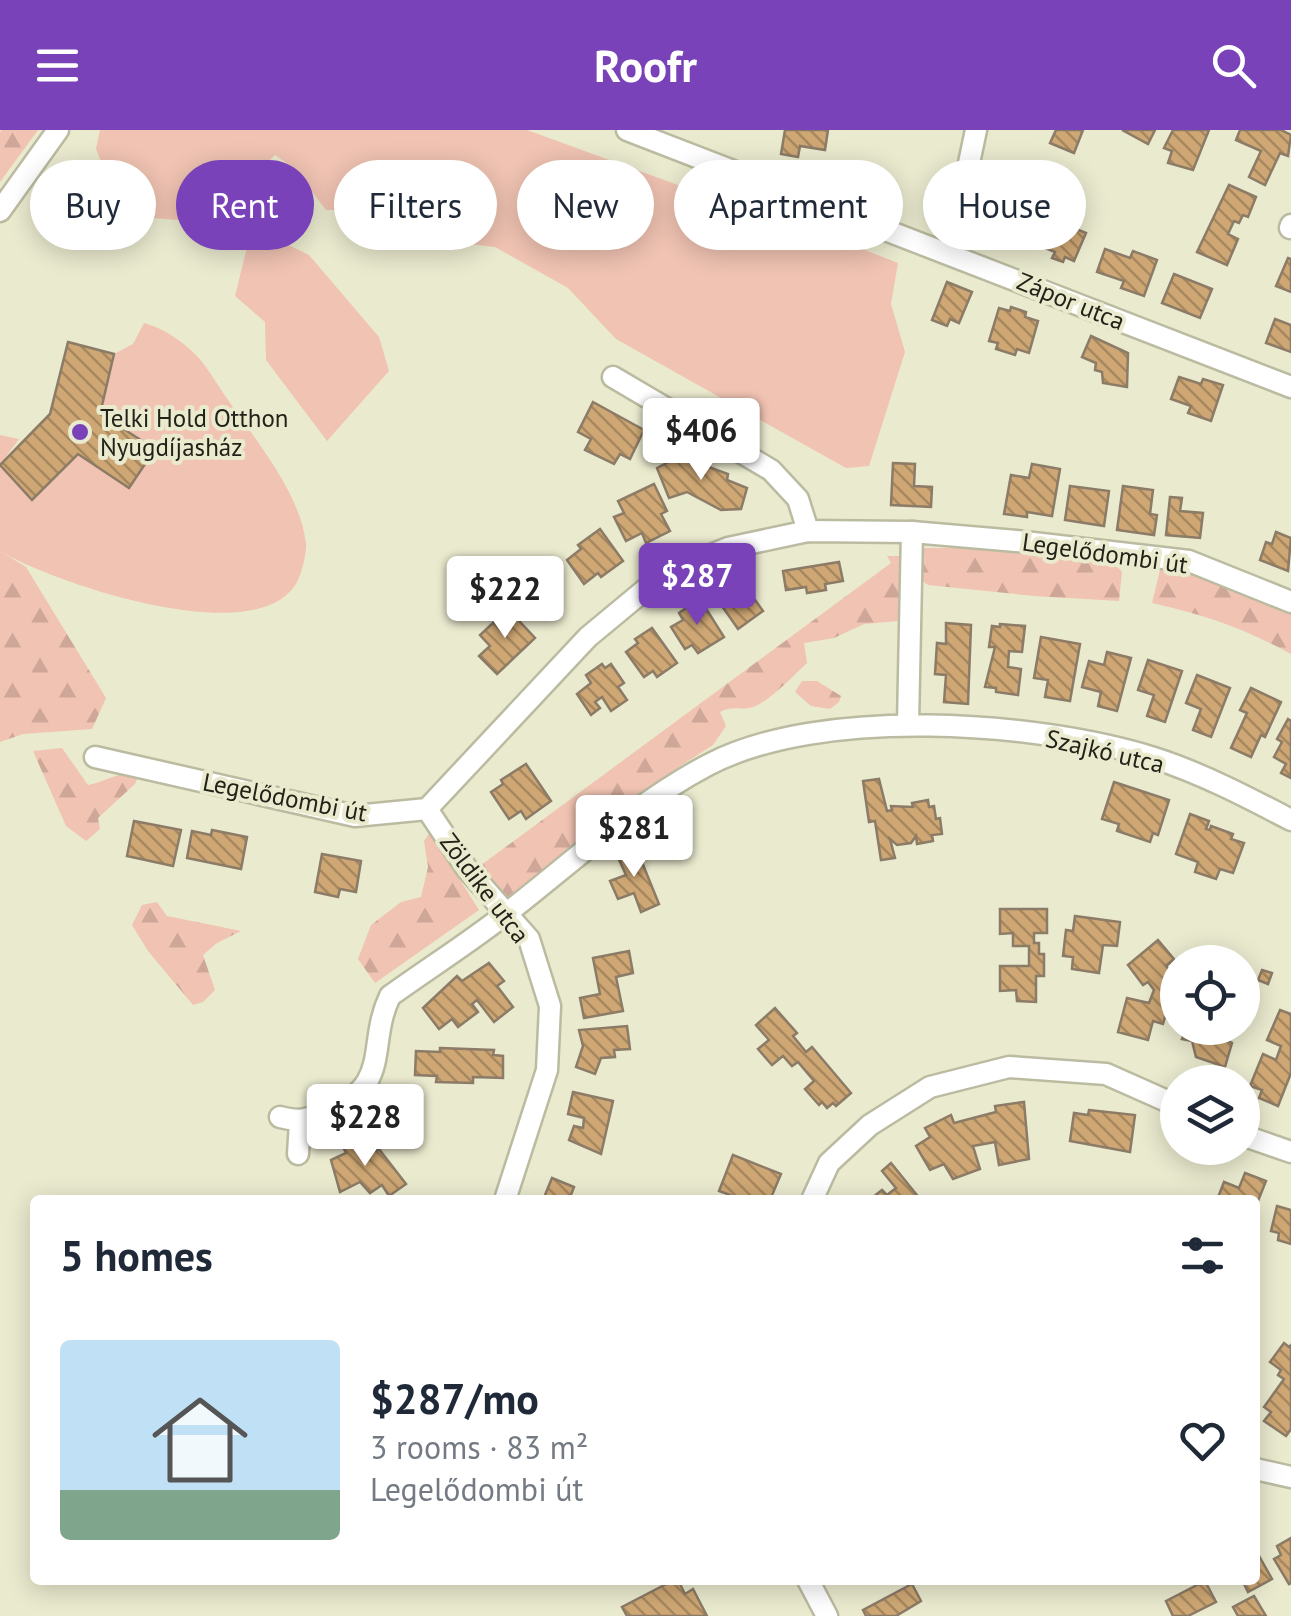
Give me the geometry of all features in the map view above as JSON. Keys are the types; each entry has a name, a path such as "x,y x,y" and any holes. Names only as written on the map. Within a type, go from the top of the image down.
{"street":[{"path":"0,212 58,130"},
{"name":"Zápor utca","path":"626,130 1291,387"},
{"path":"950,252 976,130"},
{"path":"612,377 771,470 798,499 808,531"},
{"name":"Legelődombi út","path":"95,757 354,816 426,809 588,637 664,574 728,548 808,531 912,532 1189,561 1291,602"},
{"path":"908,724 912,532"},
{"name":"Szajkó utca","path":"506,914 616,824 708,766 752,748 818,732 908,724 1064,738 1154,758 1242,794 1291,820"},
{"name":"Zöldike utca","path":"426,809 467,869 529,939 550,1006 547,1070 508,1195"},
{"path":"298,1154 290,1120 333,1110 366,1087 380,1050 381,1015 390,996 506,914"},
{"path":"814,1195 829,1163 870,1125 930,1087 1009,1067 1106,1074 1160,1098"},
{"path":"1260,1141 1291,1152"},
{"path":"1260,1470 1291,1477"},
{"path":"811,1585 827,1616"}],"green space":[{"path":"38,130 0,182 0,132"},
{"path":"100,130 527,130 609,160 517,160 517,250 654,250 654,176 674,184 674,250 865,250 898,263 891,304 905,352 869,466 846,468 616,339 568,288 497,248 497,160 334,160 334,210 326,210 314,194 314,160 282,160 275,155 270,160 176,160 176,220 156,218 156,160 100,160 96,149"},
{"path":"246,250 299,250 309,255 379,337 389,371 327,441 266,360 265,322 235,296"},
{"path":"144,323 152,325 177,339 199,359 285,485 302,523 306,543 300,576 277,602 243,611 201,612 107,594 63,579 0,551 0,465 32,500 78,454 130,486 155,449 100,414 114,354 133,344"},
{"path":"0,435 19,439 0,465"},
{"path":"921,548 981,548 1111,559 1122,572 1119,601 928,585 916,577"},
{"path":"0,551 26,567 106,698 92,729 23,734 0,742"},
{"path":"887,556 903,556 898,621 864,624 834,638 804,643 807,663 774,694 753,707 720,712 726,726 713,745 671,772 500,903 477,868 891,563"},
{"path":"1160,570 1210,580 1291,609 1291,654 1223,623 1152,603"},
{"path":"802,681 817,681 841,696 839,702 830,709 811,706 795,692"},
{"path":"62,748 88,785 139,773 135,784 98,818 100,829 86,841 66,826 33,751"},
{"path":"430,832 479,910 375,983 358,959 371,925 401,902 421,897 428,867 424,841"},
{"path":"157,902 167,916 241,931 203,955 215,990 203,1002 193,1005 148,951 132,925 142,905"}],"building":[{"path":"785,130 828,130 825,150 800,146 798,157 781,154"},
{"path":"1056,130 1083,130 1074,153 1050,143"},
{"path":"1122,130 1155,130 1148,144"},
{"path":"1173,130 1209,130 1193,170 1168,163 1172,151 1164,148"},
{"path":"1240,130 1281,130 1291,135 1288,156 1280,153 1265,185 1249,177 1261,151 1236,140"},
{"path":"1229,185 1256,197 1248,217 1243,215 1239,223 1234,221 1228,234 1238,239 1227,265 1197,252"},
{"path":"1105,249 1130,258 1133,251 1157,260 1144,296 1121,288 1124,281 1097,272"},
{"path":"1050,250 1079,250 1074,261 1065,257 1063,262 1052,258 1055,252"},
{"path":"1288,258 1291,259 1291,292 1276,286"},
{"path":"1174,274 1212,289 1200,318 1162,303"},
{"path":"947,282 972,292 959,323 950,319 947,326 932,320"},
{"path":"1011,307 1038,321 1029,353 1017,349 1015,355 996,349 998,343 989,341 999,308 1010,311"},
{"path":"1275,319 1291,325 1291,352 1266,343"},
{"path":"1091,336 1128,353 1127,387 1103,383 1102,372 1095,370 1096,363 1082,357"},
{"name":"Telki Hold Otthon Nyugdíjasház","path":"68,342 114,354 100,414 155,449 129,488 78,454 32,500 0,465 50,414"},
{"path":"1179,377 1223,385 1211,421 1188,413 1191,406 1171,399"},
{"path":"593,402 644,430 630,459 620,454 614,464 585,450 591,439 578,432"},
{"path":"690,451 706,466 728,474 727,480 747,488 741,509 721,510 687,492 669,498 657,468"},
{"path":"893,463 915,464 914,486 932,487 931,507 891,505"},
{"path":"1032,464 1060,469 1052,516 1004,514 1011,475 1029,478"},
{"path":"654,484 667,511 661,514 670,531 646,543 642,533 626,541 614,517 624,513 618,501"},
{"path":"1070,486 1109,491 1104,526 1065,520"},
{"path":"1123,486 1153,490 1150,514 1157,515 1154,535 1117,530"},
{"path":"1170,497 1182,498 1180,511 1203,513 1200,538 1166,535"},
{"path":"600,529 623,561 584,584 567,560 581,549 578,545"},
{"path":"1276,532 1291,538 1288,571 1260,560 1266,542 1272,544"},
{"path":"839,562 843,581 825,584 826,590 786,590 783,571"},
{"path":"738,576 763,611 738,629 713,593"},
{"path":"700,599 724,637 698,653 692,645 685,649 671,627 683,620 679,613"},
{"path":"508,609 535,638 497,674 479,656 490,646 480,635"},
{"path":"946,623 971,625 968,704 944,702 946,675 935,674 937,643 946,644"},
{"path":"992,626 1025,626 1022,652 1009,651 1008,667 1021,669 1018,695 985,687 995,647 989,647"},
{"path":"652,628 677,663 657,677 653,671 644,677 626,652 638,643 635,639"},
{"path":"1041,637 1080,644 1070,701 1045,697 1048,680 1034,678"},
{"path":"1107,652 1131,658 1117,711 1098,706 1101,692 1082,687 1089,661 1104,665"},
{"path":"1148,660 1182,671 1165,722 1147,716 1154,695 1138,690"},
{"path":"602,664 605,668 611,664 624,683 618,687 627,700 611,711 602,697 595,702 600,708 591,715 577,694 591,683 586,675"},
{"path":"1197,675 1230,688 1211,737 1193,730 1201,709 1186,703"},
{"path":"1251,688 1281,702 1251,757 1231,748 1247,713 1240,710"},
{"path":"1288,719 1291,778 1281,773 1286,764 1274,757 1282,742 1277,739"},
{"path":"526,764 551,801 526,819 521,811 509,819 491,792 503,784 501,780"},
{"path":"879,779 887,811 892,810 891,806 913,807 912,803 928,800 929,807 934,806 936,819 940,818 942,834 932,835 933,841 917,844 916,836 911,843 897,845 890,839 895,858 881,860 875,821 869,822 863,781"},
{"path":"1114,782 1169,800 1158,835 1153,833 1150,842 1117,831 1119,824 1102,819"},
{"path":"1190,814 1209,821 1206,829 1211,826 1233,834 1231,839 1244,843 1233,873 1220,869 1216,879 1195,872 1198,862 1176,854"},
{"path":"134,821 181,830 173,866 127,856"},
{"path":"212,830 247,837 241,869 187,858 192,831 211,835"},
{"path":"635,845 659,904 641,912 634,893 618,899 610,881 626,875 616,853"},
{"path":"322,854 361,861 356,892 340,889 338,897 315,892"},
{"path":"1000,909 1047,909 1047,933 1034,933 1039,954 1044,954 1044,976 1036,976 1036,1002 1017,1001 1016,990 1000,991 1000,966 1029,966 1029,946 1013,946 1013,933 1000,934"},
{"path":"1075,916 1120,922 1117,946 1103,945 1099,973 1072,969 1073,957 1063,956 1066,930 1073,931"},
{"path":"1158,940 1162,945 1160,1023 1153,1021 1148,1040 1118,1032 1127,998 1149,1003 1154,990 1148,982 1143,985 1128,965"},
{"path":"629,951 633,973 616,977 623,1011 584,1018 580,998 600,994 593,958"},
{"path":"489,963 504,981 497,986 513,1007 494,1022 477,1000 472,1004 478,1012 458,1027 452,1019 439,1029 423,1008 457,976 462,981"},
{"path":"1262,970 1272,973 1268,984 1260,981"},
{"path":"775,1008 797,1033 793,1036 806,1052 812,1047 851,1093 836,1106 833,1103 827,1108 822,1102 819,1105 805,1089 814,1081 798,1062 792,1066 783,1056 772,1065 758,1049 769,1040 756,1025"},
{"path":"1280,1010 1291,1014 1291,1073 1278,1106 1260,1098 1259,1065 1263,1054 1276,1060 1281,1046 1267,1040"},
{"path":"627,1026 630,1049 614,1050 615,1057 601,1058 595,1074 576,1067 583,1046 579,1030"},
{"path":"1193,1045 1231,1045 1226,1065 1196,1057"},
{"path":"440,1048 494,1050 493,1055 503,1056 503,1078 473,1077 473,1083 436,1082 437,1076 415,1075 416,1051 440,1052"},
{"path":"573,1092 613,1101 601,1154 569,1140 574,1126 583,1128 584,1118 568,1114"},
{"path":"1024,1102 1029,1159 999,1165 995,1142 973,1146 980,1169 953,1179 944,1164 930,1170 916,1146 930,1137 925,1128 951,1115 954,1123 996,1112 995,1106"},
{"path":"1089,1110 1135,1115 1130,1152 1070,1141 1074,1113 1088,1115"},
{"path":"353,1134 365,1156 379,1149 406,1184 390,1195 382,1185 370,1193 360,1182 340,1192 331,1160 346,1153 340,1141"},
{"path":"733,1155 781,1174 772,1195 730,1195 719,1191"},
{"path":"891,1163 917,1195 887,1195 896,1188 882,1171"},
{"path":"1245,1173 1266,1181 1260,1196 1219,1195 1224,1182 1239,1188"},
{"path":"552,1178 574,1187 571,1195 545,1195"},
{"path":"1277,1206 1291,1210 1291,1244 1278,1240 1279,1233 1271,1231"},
{"path":"1284,1343 1291,1345 1291,1429 1286,1436 1264,1421 1271,1412 1264,1407 1284,1379 1278,1375 1281,1370 1270,1362"},
{"path":"1291,1538 1289,1584 1274,1559 1281,1555 1277,1546"},
{"path":"1260,1558 1272,1579 1248,1592 1244,1585 1260,1585"},
{"path":"664,1585 680,1585 685,1594 693,1589 707,1616 627,1616 622,1607"},
{"path":"910,1585 921,1601 896,1616 866,1616 863,1610"},
{"path":"1197,1585 1207,1585 1216,1602 1188,1616 1173,1616 1166,1601"},
{"path":"1254,1596 1266,1616 1238,1616 1233,1607"}],"place":[{"name":"Telki Hold Otthon Nyugdíjasház","path":"80,432"}]}
